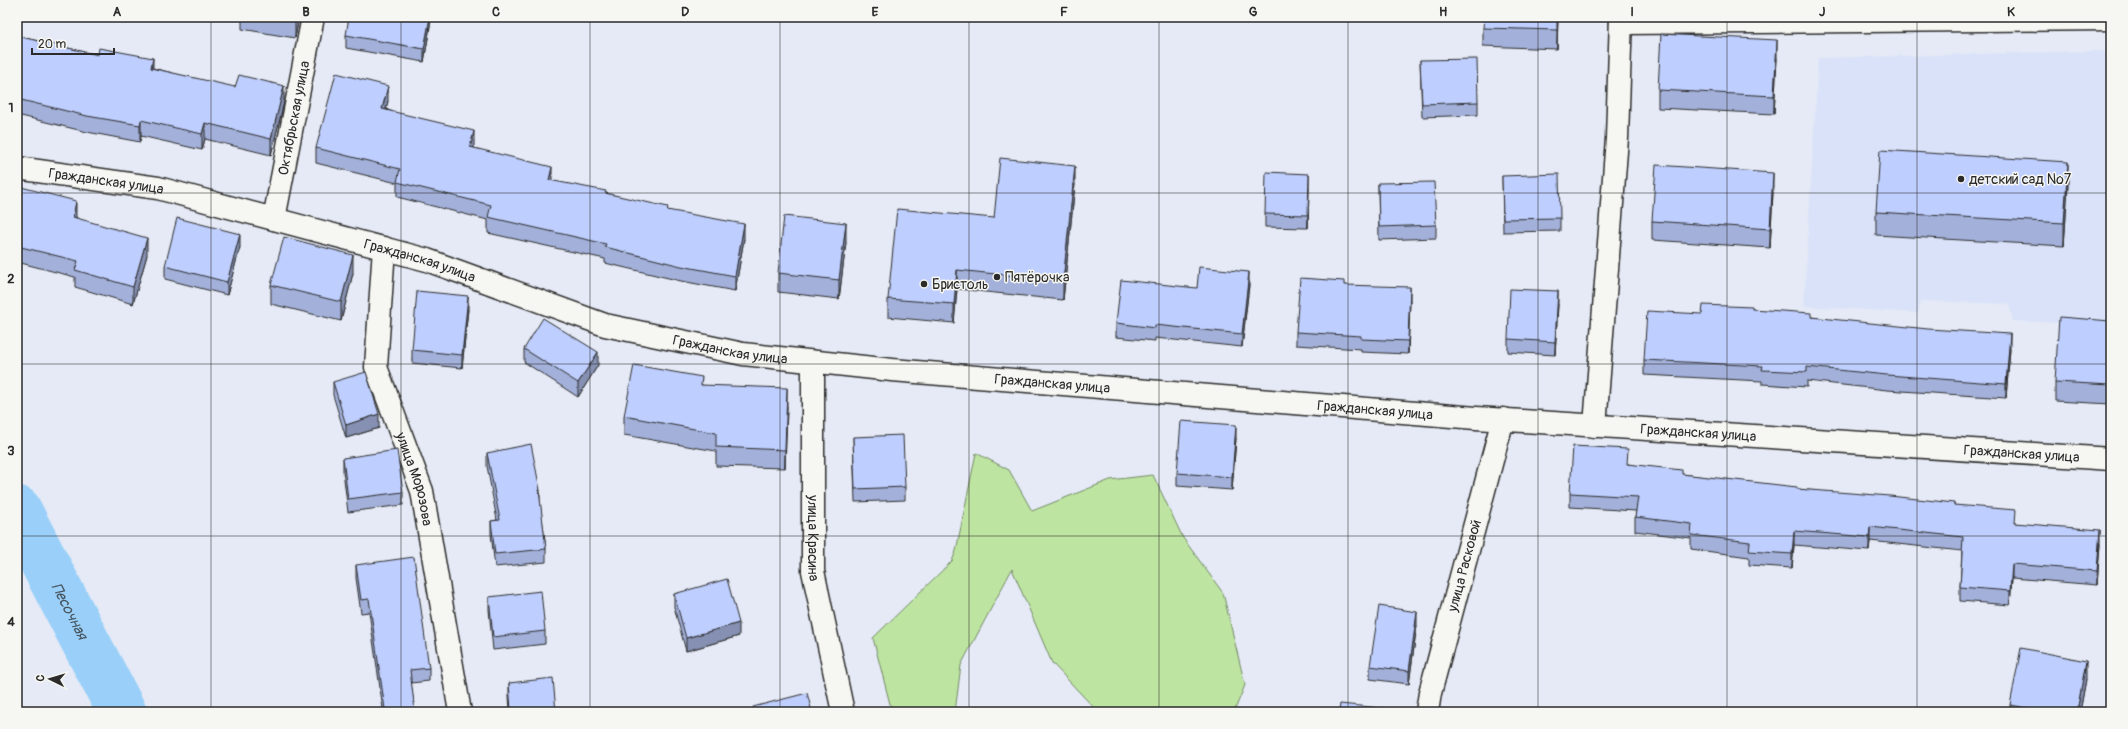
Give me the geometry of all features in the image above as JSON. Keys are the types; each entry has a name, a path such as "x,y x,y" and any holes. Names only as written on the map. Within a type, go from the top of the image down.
{"street":[{"name":"Октябрьская улица","path":"274,219 313,17"},
{"path":"1596,426 1618,138 1621,20 2111,19"},
{"name":"Гражданская улица","path":"17,168 158,188 426,260 605,325 743,354 900,371 1503,419 2111,459"},
{"name":"улица Морозова","path":"384,248 376,367 422,491 460,712"},
{"name":"улица Красина","path":"814,362 813,571 843,712"},
{"name":"улица Расковой","path":"1427,712 1430,693 1503,419"}],"shaded area":[{"name":"детский сад №7","path":"2102,51 2111,58 2111,325 2013,321 2009,304 1921,301 1918,313 1804,306 1818,58"}],"green space":[{"path":"976,453 1009,470 1032,511 1110,480 1153,475 1183,538 1223,593 1245,685 1234,712 1098,712 1052,663 1012,569 961,665 955,712 892,712 873,638 952,561 956,551"}],"building":[{"path":"268,17 296,17 295,22"},
{"path":"349,17 430,17 424,49 346,35"},
{"path":"1484,17 1557,17 1557,30 1483,28"},
{"path":"1661,34 1777,40 1774,96 1658,90"},
{"path":"17,36 98,55 99,48 153,58 151,68 235,87 239,75 284,86 271,139 205,123 202,134 141,120 140,125 87,116 17,99"},
{"path":"1477,59 1478,102 1422,104 1420,60"},
{"path":"336,73 388,86 382,109 474,131 470,147 552,167 549,180 606,191 605,193 668,207 667,210 744,224 735,276 681,266 605,247 606,244 488,217 491,205 397,182 400,169 316,148"},
{"path":"1880,150 2068,162 2064,223 1876,212"},
{"path":"1000,158 1075,166 1063,281 957,270 954,304 888,299 897,209 994,218"},
{"path":"1656,165 1773,173 1770,229 1652,221"},
{"path":"1266,172 1309,174 1308,215 1265,214"},
{"path":"1559,174 1560,218 1503,219 1502,176"},
{"path":"1434,182 1436,225 1379,227 1378,183"},
{"path":"17,186 76,201 73,217 147,238 133,287 75,270 78,261 17,246"},
{"path":"784,216 846,223 839,280 778,273"},
{"path":"177,218 240,234 227,282 165,266"},
{"path":"284,237 353,255 341,302 271,285"},
{"path":"1199,267 1249,272 1242,334 1155,325 1155,328 1116,323 1121,280 1197,288"},
{"path":"1300,278 1344,281 1344,285 1410,287 1408,341 1361,339 1361,336 1296,332"},
{"path":"1510,289 1558,291 1555,342 1508,339"},
{"path":"417,291 468,296 462,355 412,350"},
{"path":"1703,305 1752,307 1752,309 1811,313 1811,317 1928,329 2010,334 2006,384 1807,367 1807,372 1762,370 1763,366 1644,360 1647,311 1702,314"},
{"path":"2059,317 2111,321 2111,385 2055,382"},
{"path":"543,318 598,352 578,383 524,349"},
{"path":"634,365 702,377 701,385 787,388 785,450 716,447 716,433 624,416"},
{"path":"366,372 379,414 346,425 333,382"},
{"path":"1181,421 1236,425 1232,477 1177,473"},
{"path":"903,435 905,487 855,489 853,437"},
{"path":"531,444 540,490 546,549 495,554 491,521 500,520 487,453"},
{"path":"1573,446 1628,449 1627,464 1682,470 1682,474 1797,487 1797,489 1890,496 1954,503 1954,505 2016,510 2015,523 2100,530 2097,571 2012,564 2010,591 1960,587 1963,537 1870,527 1869,537 1794,531 1792,554 1749,551 1750,542 1691,535 1692,524 1635,517 1638,497 1570,493"},
{"path":"397,450 403,492 348,499 343,458"},
{"path":"414,557 429,668 410,670 415,712 364,712 385,709 369,599 361,600 356,565"},
{"path":"727,579 739,623 686,638 674,594"},
{"path":"541,591 545,631 493,637 489,597"},
{"path":"1379,606 1417,612 1409,671 1370,666"},
{"path":"2021,648 2086,661 2077,712 2033,712 2034,709 2010,705"},
{"path":"553,678 556,712 514,712 514,710 511,710 509,683"},
{"path":"807,693 812,712 754,712 753,707"},
{"path":"1340,704 1400,710 1400,712 1339,712"}],"waterway":[{"name":"Песочная","path":"17,510 122,712"}],"place":[{"name":"детский сад №7","path":"1961,179"},
{"name":"Пятёрочка","path":"997,277"},
{"name":"Бристоль","path":"924,284"}]}
